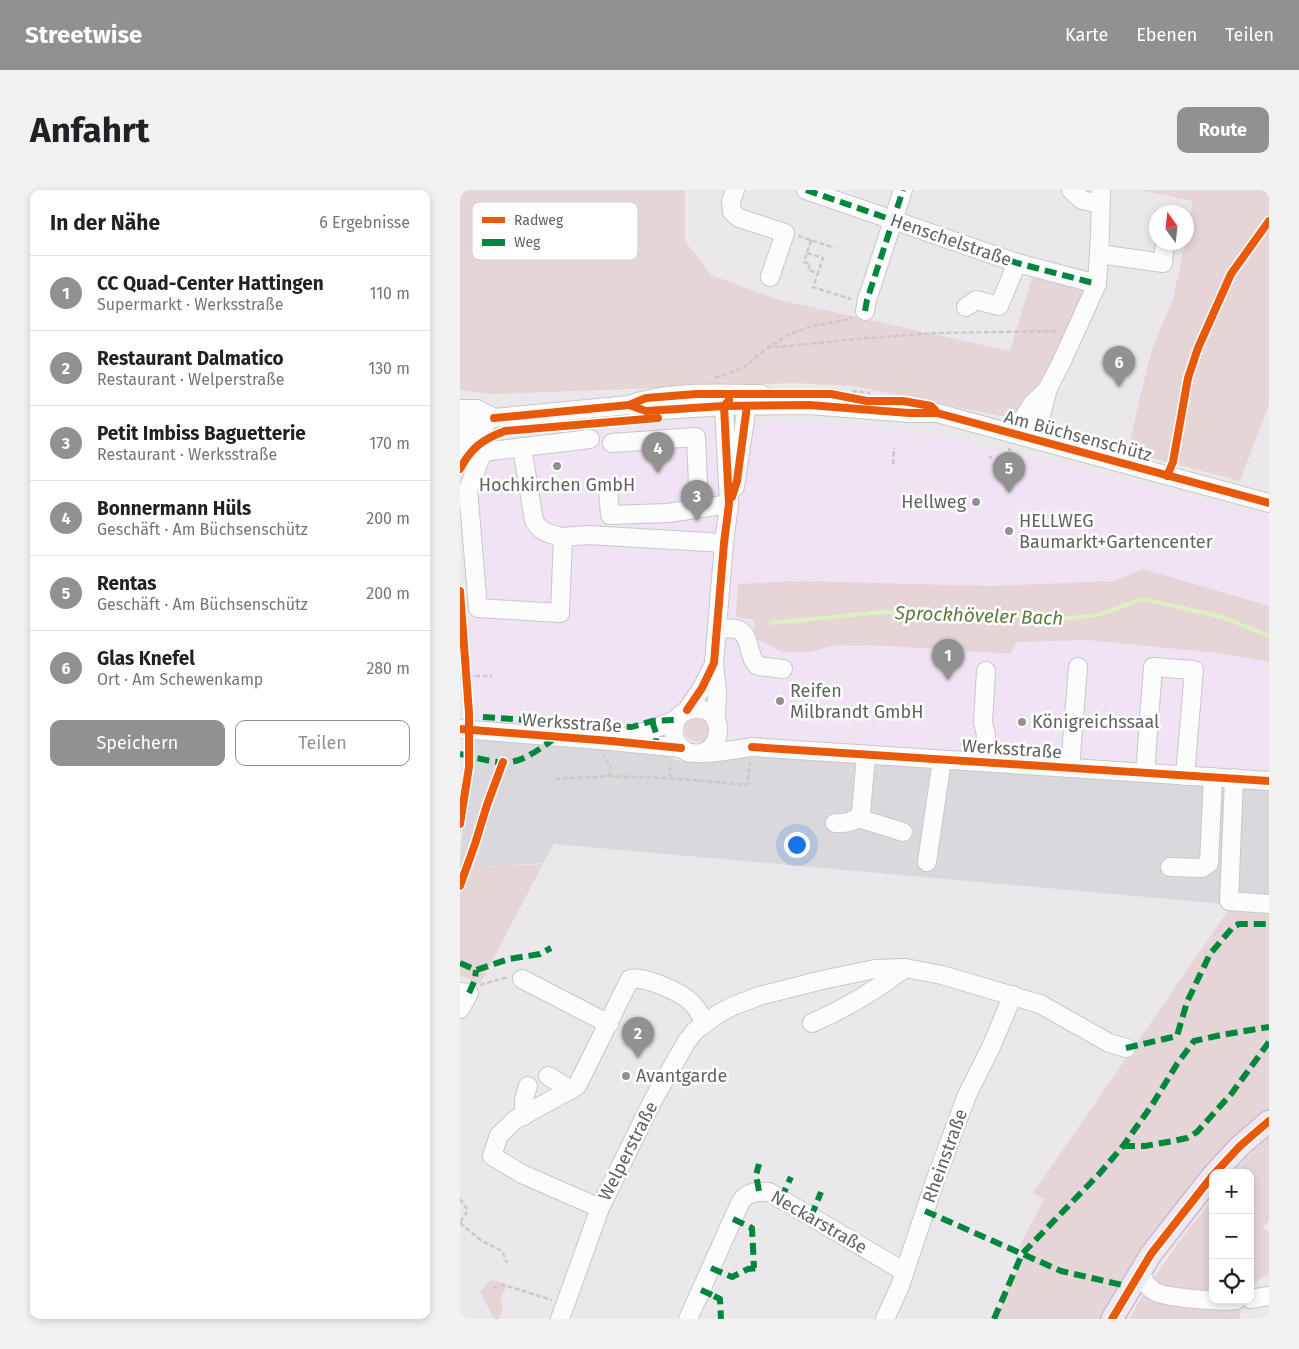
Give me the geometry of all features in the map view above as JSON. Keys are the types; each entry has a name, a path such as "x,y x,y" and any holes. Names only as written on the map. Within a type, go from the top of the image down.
{"main road":[{"path":"1219,1169 1240,1146 1269,1121"},
{"path":"1112,1319 1151,1254 1209,1180"}],"street":[{"path":"735,190 731,201 732,212 739,218 785,233 770,277"},
{"name":"Henschelstraße","path":"806,190 1017,263 1097,284"},
{"path":"865,307 903,190"},
{"path":"1035,439 1048,388 1097,284 1100,197 1082,200 1071,190"},
{"path":"1099,254 1163,262 1164,250"},
{"path":"966,307 976,300 999,306 1017,263"},
{"path":"1013,434 1033,403 1048,388"},
{"name":"Am Büchsenschütz","path":"460,426 471,425 494,418 629,405 646,398 696,394 729,400 747,406 809,404 906,413 937,413 1269,503"},
{"name":"Am Büchsenschütz","path":"629,405 646,411 729,400 831,394 867,401 903,401 931,406 937,413"},
{"path":"705,752 716,742 718,735 714,663 729,504 729,400"},
{"path":"729,504 737,481 747,406"},
{"name":"Am Büchsenschütz","path":"460,409 477,410 494,418"},
{"path":"460,448 468,438 494,418"},
{"path":"612,443 696,437 699,508"},
{"path":"563,537 560,613 478,608 468,489 483,452 590,439"},
{"path":"522,447 534,521 546,534 563,537 588,536 724,543"},
{"path":"608,490 610,515 668,513 729,504"},
{"path":"717,628 740,631 746,639 753,659 758,666 783,669"},
{"path":"676,747 673,734 681,715 702,688 714,663"},
{"path":"1145,773 1154,667 1194,670 1185,776"},
{"path":"1070,768 1078,668"},
{"path":"984,762 986,735 983,722 986,671"},
{"name":"Werksstraße","path":"606,747 648,731 693,708 706,711 717,723 752,747"},
{"name":"Werksstraße","path":"460,729 606,747 676,747 692,753 752,747 1269,781"},
{"path":"835,823 851,822 858,818 861,813 866,754"},
{"path":"927,862 942,760"},
{"path":"1170,867 1202,868 1209,863 1213,777"},
{"path":"1234,778 1229,901 1269,904"},
{"path":"858,818 903,832"},
{"path":"812,1023 855,1003 905,968 942,975 1040,1004 1109,1043 1126,1048"},
{"name":"Welperstraße","path":"563,1311 600,1208 653,1100 695,1031 705,1022 733,1006 759,996 875,969 905,968"},
{"path":"600,1208 522,1174 492,1156 499,1135 515,1120 577,1086 630,979 636,978 656,984 692,1003 705,1022"},
{"path":"522,979 609,1024"},
{"path":"460,1008 469,990"},
{"name":"Rheinstraße","path":"885,1319 905,1272 935,1181 967,1096 1013,996"},
{"path":"548,1076 571,1090"},
{"path":"524,1116 524,1100 528,1086"},
{"name":"Neckarstraße","path":"688,1319 741,1202 746,1195 758,1191 769,1192 905,1272"},
{"path":"1140,1272 1144,1282 1155,1292 1209,1300"},
{"path":"1254,1298 1269,1296"}],"path":[{"path":"785,233 792,233 836,248"},
{"path":"811,240 804,262 810,264 808,270 818,273"},
{"path":"807,253 823,258 814,287 865,307"},
{"path":"696,394 701,383 743,368 767,348 800,330 846,320 865,307"},
{"path":"767,348 857,338 1076,330"},
{"path":"893,464 894,448"},
{"path":"460,676 492,676"},
{"path":"606,747 611,768 609,776"},
{"path":"670,778 676,747"},
{"path":"555,779 609,776 670,778 747,785 752,747"},
{"path":"469,990 509,977 522,979"},
{"path":"460,1199 468,1210 460,1223 482,1241 502,1251 507,1263"},
{"path":"493,1288 504,1285 563,1311"}],"shaded area":[{"path":"460,190 685,190 685,241 711,275 779,300 1010,351 1033,274 1087,284 1055,360 1015,419 854,386 793,383 491,394 460,390"},
{"path":"1140,190 1269,190 1269,404 1240,481 1128,452 1152,349 1173,299 1184,250 1194,250 1193,201"},
{"path":"703,420 775,420 851,425 915,432 949,438 997,451 1013,451 1269,517 1269,606 1143,569 1114,581 992,586 799,580 738,584 736,617 754,620 810,652 836,645 890,646 1087,640 1217,653 1269,662 1269,774 746,739 734,732 719,705 666,718 622,733 470,723 467,622 460,540 460,484 476,453 492,441 514,431"},
{"path":"1143,569 1269,606 1269,662 1217,653 1087,640 1017,642 1010,654 890,646 836,645 810,652 781,652 754,637 754,620 736,617 738,584 799,581 992,586 1114,581"},
{"path":"697,718 702,719 708,725 708,735 702,741 697,742 692,741 686,735 685,730 686,725 692,719"},
{"path":"472,737 661,750 675,760 688,762 723,752 1269,785 1269,908 554,844 543,863 482,867 460,856"},
{"path":"460,856 482,867 543,864 480,984 460,975"},
{"path":"1232,905 1269,908 1269,1109 1231,1143 1212,1169 1209,1169 1209,1173 1104,1319 996,1319 1009,1284 1026,1250 1019,1247 1044,1199 1033,1193"},
{"path":"1269,1137 1269,1220 1263,1228 1269,1232 1269,1273 1254,1283 1254,1169 1237,1169 1247,1157"},
{"path":"1209,1204 1209,1304 1238,1304 1240,1319 1129,1319 1148,1287 1190,1227"},
{"path":"491,1279 507,1284 500,1300 503,1307 499,1319 494,1319 480,1292"}],"waterway":[{"name":"Sprockhöveler Bach","path":"771,623 884,612 955,615 977,611 1052,620 1098,615 1143,599 1222,617 1269,636"}],"marked path":[{"path":"806,190 1017,263 1097,284"},
{"path":"865,311 903,190"},
{"path":"483,717 632,727 652,721 676,720"},
{"path":"652,721 656,733 656,745"},
{"path":"460,754 491,761 516,761 529,756 557,737"},
{"path":"1126,1048 1177,1036 1187,1002 1210,954 1233,927 1239,924 1269,924"},
{"path":"460,963 476,970 509,959 540,954 551,948"},
{"path":"469,993 475,980 476,970"},
{"path":"994,1319 1022,1254 1100,1173 1123,1146 1194,1041 1269,1027"},
{"path":"1123,1146 1145,1146 1173,1141 1187,1138 1197,1132 1232,1093 1269,1042"},
{"path":"759,1164 756,1175 759,1191"},
{"path":"781,1199 791,1177"},
{"path":"811,1217 821,1192"},
{"path":"925,1211 1061,1271 1131,1287"},
{"path":"733,1219 752,1228 754,1268"},
{"path":"711,1268 732,1277 748,1269 759,1268"},
{"path":"701,1290 712,1295"},
{"path":"714,1296 720,1299 721,1319"}],"cycle path":[{"path":"1167,476 1173,462 1188,378 1198,348 1231,274 1269,221"},
{"path":"494,418 629,405 646,398 696,394 831,394 867,401 903,401 931,406 935,410"},
{"path":"687,710 702,688 714,663 729,504 724,406 729,400"},
{"path":"629,405 646,411 724,406 809,405 909,413 937,413 1269,503"},
{"path":"732,497 737,481 747,406"},
{"path":"460,469 478,445 490,437 505,431 658,418"},
{"path":"460,591 469,713 469,767 460,824"},
{"path":"460,729 681,748"},
{"path":"752,747 1269,781"},
{"path":"460,886 503,762"},
{"path":"1219,1169 1240,1146 1269,1121"},
{"path":"1112,1319 1151,1254 1209,1180"}],"place":[{"name":"Glas Knefel","path":"1119,387"},
{"name":"Hochkirchen GmbH","path":"557,466"},
{"name":"Bonnermann Hüls","path":"658,473"},
{"name":"Rentas","path":"1009,493"},
{"name":"Hellweg","path":"976,502"},
{"name":"Petit Imbiss Baguetterie","path":"697,521"},
{"name":"HELLWEG Baumarkt+Gartencenter","path":"1009,531"},
{"name":"CC Quad-Center Hattingen","path":"948,680"},
{"name":"Reifen Milbrandt GmbH","path":"780,701"},
{"name":"Königreichssaal","path":"1022,722"},
{"name":"Restaurant Dalmatico","path":"638,1058"},
{"name":"Avantgarde","path":"626,1076"}]}
